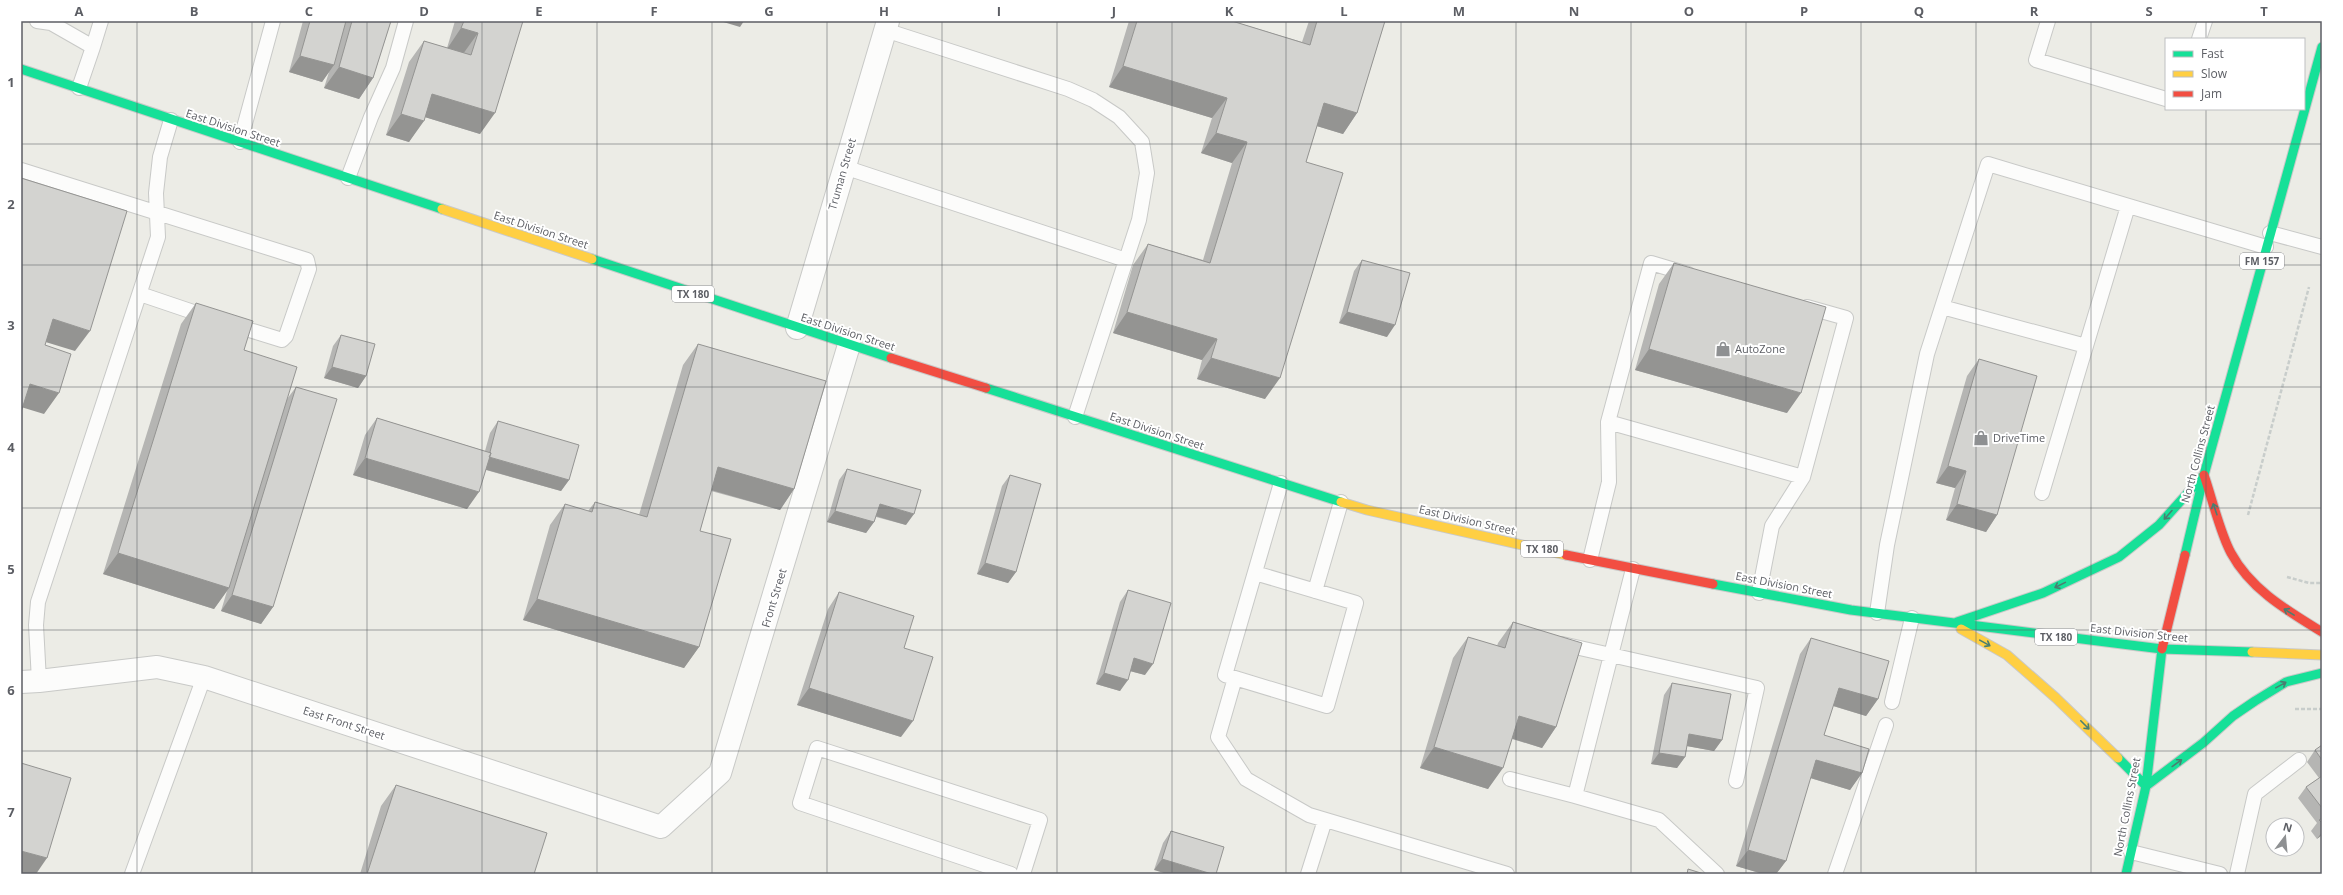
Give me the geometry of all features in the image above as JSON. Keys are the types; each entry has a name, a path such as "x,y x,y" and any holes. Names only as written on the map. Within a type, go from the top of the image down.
{"main road":[{"name":"North Collins Street","path":"2305,108 2322,47"},
{"name":"East Division Street","path":"21,69 797,328 1368,510 1633,569 1759,593 1877,613 1951,624 2162,649 2322,655"},
{"name":"North Collins Street","path":"2126,874 2146,786 2162,649 2204,475 2304,110"},
{"path":"1951,624 2043,593 2119,556 2159,525 2204,475 2231,553 2250,578 2274,603 2322,632"},
{"path":"1951,624 2006,655 2056,698 2146,786 2203,743 2233,716 2255,701 2286,682 2322,673"}],"street":[{"name":"Truman Street","path":"797,328 887,26"},
{"name":"Front Street","path":"660,827 720,773 849,345"},
{"name":"East Front Street","path":"30,682 157,667 204,676 660,827"}],"lane":[{"path":"36,21 51,23 93,47"},
{"path":"79,88 101,21"},
{"path":"240,142 273,21"},
{"path":"348,178 371,117 393,68 406,21"},
{"path":"2048,21 2036,60 2165,99"},
{"path":"2199,38 2205,21"},
{"path":"887,26 1068,89 1093,100 1119,117 1142,142 1147,173 1139,220 1075,417"},
{"path":"30,682 38,602 158,237 156,193 160,157 172,120"},
{"path":"1877,613 1887,545 1927,354 1988,164 2266,247"},
{"path":"844,168 1126,260"},
{"path":"21,170 306,260 309,269 286,336 282,340 140,294"},
{"path":"2042,494 2128,206"},
{"path":"2270,234 2322,247"},
{"path":"1590,560 1609,482 1608,422 1651,263 1704,278"},
{"path":"1759,593 1772,526 1804,478 1846,318 1794,304"},
{"path":"1942,307 2086,346"},
{"path":"1608,422 1804,478"},
{"path":"1255,573 1356,603 1327,706 1225,675 1281,483"},
{"path":"1315,591 1341,502"},
{"path":"1575,796 1633,569"},
{"path":"1892,702 1912,618"},
{"path":"1546,640 1757,688 1736,781"},
{"path":"132,874 204,676"},
{"path":"1235,678 1218,737 1246,779 1309,815 1507,874"},
{"path":"1835,874 1886,725"},
{"path":"1011,874 800,803 817,748 1040,820 1023,874"},
{"path":"2238,874 2255,794 2299,760"},
{"path":"1510,779 1659,820 1717,874"},
{"path":"1308,874 1325,820"},
{"path":"2131,852 2220,874"}],"path":[{"path":"2249,520 2247,513 2309,287"},
{"path":"2280,576 2309,583 2322,583"}],"building":[{"path":"310,21 346,21 334,65 300,56"},
{"path":"352,21 391,21 373,78 339,67"},
{"path":"464,21 523,21 495,113 432,94 424,121 401,114 424,41 471,55 478,33 461,28"},
{"path":"1137,21 1232,21 1310,45 1317,21 1385,21 1357,113 1324,103 1306,162 1343,173 1280,378 1211,358 1217,339 1127,312 1148,244 1210,263 1247,142 1216,133 1227,98 1123,66"},
{"path":"21,178 127,211 90,331 53,319 45,345 71,354 59,393 30,384 21,412"},
{"path":"1362,260 1410,273 1395,325 1347,312"},
{"name":"AutoZone","path":"1674,263 1826,307 1801,393 1649,349"},
{"path":"196,303 253,321 244,350 297,367 229,588 118,553"},
{"path":"341,335 375,344 366,376 332,367"},
{"path":"698,344 826,381 794,489 718,467 700,531 731,539 699,647 537,599 565,504 592,512 595,502 647,517"},
{"name":"DriveTime","path":"1979,359 2037,376 1997,515 1957,504 1966,471 1948,466"},
{"path":"296,387 337,399 273,607 232,595"},
{"path":"377,418 491,453 479,492 365,458"},
{"path":"498,421 579,445 569,480 489,457"},
{"path":"847,469 921,490 914,514 880,504 874,522 835,511"},
{"path":"1010,475 1041,484 1016,572 985,563"},
{"path":"1128,590 1171,603 1153,664 1134,658 1128,680 1104,673"},
{"path":"839,592 914,616 904,648 933,657 913,721 809,688"},
{"path":"1513,622 1582,643 1556,727 1519,716 1503,768 1434,747 1468,637 1505,648"},
{"path":"1811,638 1889,661 1878,699 1839,688 1824,735 1869,749 1862,773 1816,760 1786,861 1748,850"},
{"path":"1672,683 1731,694 1722,740 1689,734 1685,757 1659,753"},
{"path":"2322,745 2322,760 2315,750"},
{"path":"21,763 71,778 47,858 21,851"},
{"path":"2322,776 2322,808 2306,787"},
{"path":"396,785 547,833 534,874 367,874"},
{"path":"1171,831 1224,847 1216,874 1162,859"},
{"path":"1688,869 1704,874 1687,874"}],"traffic: fast":[{"path":"2305,109 2322,47"},
{"path":"21,69 442,209"},
{"path":"2185,555 2204,475 2305,110"},
{"path":"592,259 891,358"},
{"path":"986,388 1341,502"},
{"path":"1957,622 2043,593 2119,557 2159,525 2203,476"},
{"path":"1713,584 1851,610 2162,649 2252,652"},
{"path":"2126,874 2146,786 2162,649"},
{"path":"2118,758 2146,786 2203,743 2233,716 2255,701 2286,682 2322,673"}],"traffic: slow":[{"path":"442,209 592,259"},
{"path":"1341,502 1367,510 1566,555"},
{"path":"1961,629 2007,655 2056,698 2118,758"},
{"path":"2252,652 2322,655"}],"traffic: jam":[{"path":"891,358 986,388"},
{"path":"2204,475 2223,536 2239,566 2249,578 2271,598 2322,632"},
{"path":"1566,555 1713,584"},
{"path":"2162,649 2185,555"}],"place":[{"name":"AutoZone","path":"1723,349"},
{"name":"DriveTime","path":"1981,438"}]}
